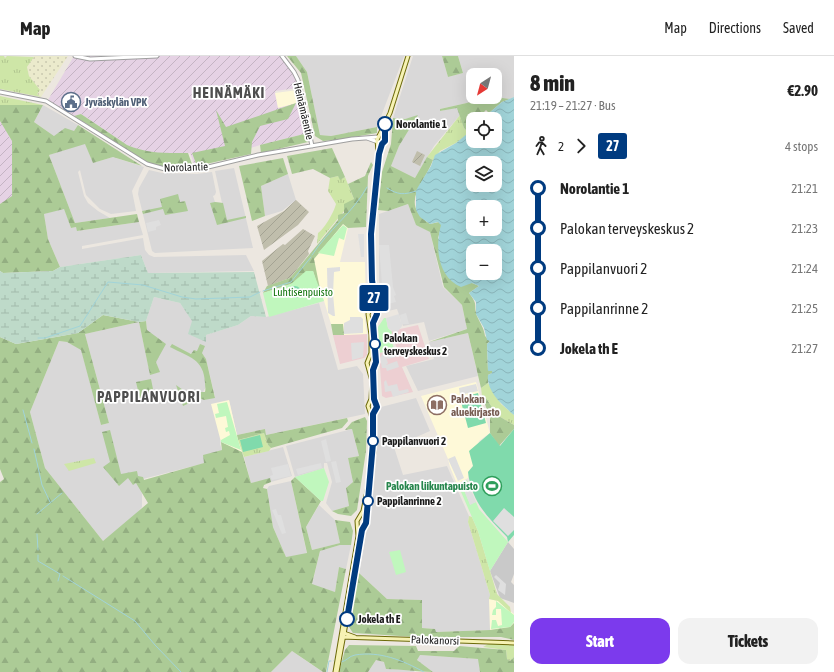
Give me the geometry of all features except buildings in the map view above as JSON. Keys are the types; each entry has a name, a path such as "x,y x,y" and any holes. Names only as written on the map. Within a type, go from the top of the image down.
{"main road":[{"path":"373,422 369,409 369,404 372,397 372,381 367,361 370,358 371,353 372,335 368,314 372,306 371,234 379,143 408,56"},
{"path":"379,143 384,142 381,137"},
{"path":"336,672 364,526 366,523 365,519 368,486 371,461 374,452 373,422 377,407 375,403 373,370 375,359 373,323 374,318 377,316 372,280"},
{"path":"370,310 376,311"},
{"path":"369,318 374,318"},
{"path":"370,358 375,359"},
{"path":"368,365 375,365"},
{"path":"369,404 375,403"},
{"path":"369,409 375,410"},
{"path":"343,633 358,536 357,521 363,511 368,486"},
{"path":"360,518 365,519"},
{"path":"358,525 364,526"},
{"name":"Palokanorsi","path":"343,633 355,637"},
{"name":"Palokanorsi","path":"342,638 355,637 514,642"}],"street":[{"path":"75,56 90,59 157,56"},
{"name":"Heinämäentie","path":"282,56 298,80 312,146"},
{"name":"Norolantie","path":"0,92 46,101 138,159 158,168 204,168 258,155 365,138 381,137"},
{"name":"Norolantie","path":"365,138 379,143"}],"shaded area":[{"path":"74,56 282,56 293,72 298,88 275,91 278,107 301,102 308,133 260,145 195,166 190,153 155,154 136,149 127,145 81,114 74,116 48,100"},
{"path":"296,56 404,56 377,127 331,136 320,135 307,72"},
{"path":"413,56 442,56 448,77 463,73 458,56 514,56 514,97 510,99 502,98 502,68 466,68 466,103 440,109 441,111 457,107 460,115 434,146 415,178 391,166 399,146 417,116 405,119 393,118"},
{"path":"298,90 301,102 278,108 275,93"},
{"path":"43,105 78,125 74,131 54,136 34,122"},
{"path":"0,121 12,141 12,197 0,204"},
{"path":"85,143 93,163 113,157 144,167 132,191 136,211 111,214 100,209 86,195 80,170 78,172 84,196 88,203 110,218 75,223 49,155"},
{"path":"417,151 425,155 420,166 412,162"},
{"path":"234,168 253,248 155,253 152,251 138,194 139,188 149,170 162,173 197,174 212,172 216,192 213,196 215,202 222,203 215,171"},
{"path":"288,174 296,200 282,211 265,216 261,186"},
{"path":"296,200 309,212 298,225 264,250 257,226 284,211"},
{"path":"408,204 416,224 430,232 443,287 462,305 467,329 429,341 424,322 403,326 397,309 383,312 379,297 379,214"},
{"path":"64,208 71,228 76,227 78,231 139,222 143,235 82,246 82,249 143,238 145,250 149,255 154,257 246,255 254,271 148,273 141,255 60,267 48,239 44,214"},
{"path":"159,220 161,225 156,227 156,230 148,232 146,223"},
{"path":"343,224 348,228 340,262 365,262 366,306 364,311 367,334 344,335 343,324 331,324 315,271 314,259"},
{"path":"303,229 315,236 308,251 309,254 290,278 268,286 262,261 283,244 285,245"},
{"path":"358,234 364,234 364,257 361,257"},
{"path":"379,245 389,245 393,287 396,295 394,296 396,302 388,304 383,299"},
{"path":"340,267 340,271 334,272 333,294 335,316 333,316 328,313 327,268"},
{"path":"154,297 180,303 206,341 206,335 238,325 251,316 266,317 319,303 338,370 357,366 363,374 365,414 266,435 265,429 237,435 229,400 220,444 222,450 205,463 139,480 142,494 142,507 131,520 103,541 45,468 30,412 59,341 67,342 81,349 101,425 109,423 85,334 139,322 150,374 159,372 147,330 146,321","holes":["172,345 191,354 197,351 202,353 206,359 215,397 204,400 199,398 206,387 204,370 197,361"]},
{"path":"406,313 409,324 402,324 396,334 388,328 386,318 399,314 401,323 400,315"},
{"path":"350,317 361,317 363,319 363,333 344,334 344,323 350,320"},
{"path":"418,325 429,359 402,367 413,392 386,398 382,396 379,353 397,349 391,331"},
{"path":"468,333 478,376 418,391 406,366 434,359 429,342"},
{"path":"367,334 367,355 364,358 340,364 333,335"},
{"path":"364,342 363,357 352,360 351,343"},
{"path":"392,350 392,352 398,352 396,357 388,359 386,357 388,363 386,365 397,361 399,367 387,371 386,368 382,368 380,358 383,353"},
{"path":"386,380 388,386 397,384 399,391 408,389 409,392 393,397 391,391 385,392 384,382"},
{"path":"476,382 490,433 479,441 473,466 468,472 468,478 457,484 421,396"},
{"path":"476,384 478,391 460,395 459,388"},
{"path":"416,398 430,431 394,447 403,475 447,466 469,516 468,522 490,595 490,630 436,632 434,629 422,628 422,600 387,599 359,573 371,506 376,453 375,415 377,410 381,407"},
{"path":"229,400 242,452 221,442 211,404"},
{"path":"352,429 359,456 348,458 353,482 346,488 349,506 332,511 326,503 332,482 327,463 324,463 324,468 295,477 286,446"},
{"path":"326,439 331,461 326,462 321,441"},
{"path":"283,447 292,476 271,482 270,479 251,483 244,457"},
{"path":"455,456 464,478 458,481 448,459"},
{"path":"336,461 341,482 336,483 331,462"},
{"path":"321,463 322,468 298,475 296,469"},
{"path":"288,464 291,476 272,480 270,476 273,475 271,468"},
{"path":"291,481 307,554 286,557 273,527 267,489 269,486"},
{"path":"468,483 476,502 470,505 462,485"},
{"path":"319,505 335,520 340,543 312,550 306,527"},
{"path":"504,508 514,517 514,530 508,536 493,521"},
{"path":"276,509 278,515 281,515 286,533 282,534 272,510"},
{"path":"508,542 514,549 514,574 511,582 514,585 514,603 500,598 490,571"},
{"path":"340,545 351,545 346,569 339,567 335,592 312,585 320,551"},
{"path":"496,575 506,584 505,595 498,590 500,583 494,577"},
{"path":"489,599 498,601 514,614 514,623 510,627 490,630"},
{"path":"292,651 308,662 323,672 271,672"},
{"path":"419,655 479,659 480,672 433,672 417,660"},
{"path":"376,660 412,670 415,672 368,672"}],"green space":[{"path":"0,56 4,56 5,58 7,56 34,57 27,67 29,76 40,90 37,94 41,97 0,89"},
{"path":"33,56 68,56 41,97 37,94 40,90 29,76 27,67 34,57"},
{"path":"287,56 296,56 307,72 320,135 331,136 377,127 377,133 323,141 315,136 301,73"},
{"path":"442,56 458,56 463,73 448,77"},
{"path":"0,96 43,105 0,105"},
{"path":"502,98 510,99 502,102"},
{"path":"296,103 288,119 260,126 252,142 251,154 197,166 192,153 225,146 216,110 226,127"},
{"path":"466,103 500,104 490,112 486,110 484,112 466,112 466,130 457,108 440,111 440,109"},
{"path":"0,105 43,105 34,122 54,136 65,128 74,131 78,125 142,166 113,157 93,163 85,144 49,155 75,223 137,214 139,222 77,231 76,227 71,228 64,209 44,214 48,239 60,267 53,271 3,273 0,271 0,204 12,196 12,141 0,121"},
{"path":"81,114 127,145 135,148 157,152 188,153 193,167 164,167 148,163 74,116"},
{"path":"418,115 399,146 391,166 415,178 427,157 433,160 416,193 416,208 421,216 430,224 439,222 442,225 438,238 466,275 466,280 470,280 472,283 479,286 469,293 475,303 477,316 485,336 490,341 487,344 488,371 492,371 492,373 488,375 488,383 481,388 468,333 429,342 467,329 462,305 444,287 430,232 416,225 408,204 388,211 378,210 382,172 391,144 393,118 405,119"},
{"path":"460,115 466,130 466,135 456,143 440,151 433,160 427,157"},
{"path":"308,133 308,142 261,153 260,145"},
{"path":"332,148 345,177 340,180 338,176 330,178 313,169 292,174 287,156"},
{"path":"283,158 288,174 261,186 265,216 252,221 239,166"},
{"path":"371,162 373,165 368,176 366,227 348,228 343,224 314,259 321,294 313,271 291,284 263,293 267,286 290,278 338,220 338,215 344,213 344,204 354,199 348,184 365,176"},
{"path":"338,176 341,179 345,177 354,199 317,244 318,233 329,220 336,204 328,191 330,178"},
{"path":"178,194 180,202 185,201 188,211 165,215 163,209 143,214 142,211 162,207 160,199"},
{"path":"210,203 223,203 227,220 246,216 246,218 217,225"},
{"path":"343,225 347,228 344,240 339,238 334,256 318,253"},
{"path":"141,255 148,273 254,272 266,317 251,316 238,325 206,335 206,342 188,334 192,321 180,303 154,297 146,321 139,322 103,315 78,333 16,344 0,337 0,271 3,273 53,271 60,267"},
{"name":"Luhtisenpuisto","path":"306,271 313,271 324,301 269,317 263,293 291,284"},
{"path":"297,286 300,287 300,297 293,298 290,297 289,290 290,287"},
{"path":"103,315 139,322 85,334 109,423 101,425 81,350 67,342 59,341 30,412 45,468 103,541 148,503 136,483 133,485 128,478 119,486 103,467 110,462 102,432 110,430 121,474 137,471 138,476 143,477 144,480 204,463 203,455 222,450 221,442 242,452 251,483 270,478 271,482 264,485 263,488 267,489 273,527 286,557 307,553 291,481 295,477 321,501 306,527 312,550 340,543 335,520 350,522 353,531 351,545 340,545 320,551 312,584 335,592 339,567 346,569 326,672 323,672 292,651 271,672 0,672 0,482 4,479 0,469 0,337 16,344 78,333"},
{"path":"384,318 386,318 388,328 392,332 391,337 394,350 379,353 378,327"},
{"path":"146,321 147,330 166,344 156,362 160,372 150,375 139,322"},
{"path":"331,324 343,324 344,335 333,335"},
{"path":"172,344 191,354 194,350 197,351 200,344 205,346 202,353 206,359 215,398 204,400 199,398 197,395 199,392 205,392 204,375 202,369 189,356 170,347"},
{"path":"151,379 155,399 141,403 136,382"},
{"path":"488,383 501,404 514,415 514,425 497,415 484,395 482,396 481,388"},
{"path":"176,385 193,397 194,401 183,406"},
{"path":"478,393 486,423 468,428 460,398"},
{"path":"484,395 497,415 514,425 514,429 499,446 490,433 490,418 482,396"},
{"path":"227,402 241,450 221,442 221,440 230,435 229,431 226,432 225,428 228,427 226,416 216,418 215,414 219,413 217,404"},
{"path":"365,417 367,421 366,451 357,510 351,516 338,514 332,511 349,506 346,488 353,482 348,458 359,456 352,429 345,430 352,422"},
{"path":"347,418 348,421 342,428 271,448 268,445 264,433 238,440 237,435 265,429 266,435"},
{"name":"Palokan liikuntapuisto","path":"514,429 514,535 508,542 507,537 487,515 477,501 473,492 468,472 473,466 469,451 490,433 500,446"},
{"path":"264,433 268,445 271,448 269,451 244,457 238,440"},
{"path":"260,435 263,447 243,452 240,440"},
{"path":"94,458 96,463 69,471 64,464"},
{"path":"324,468 329,482 323,501 321,501 295,477"},
{"path":"467,480 468,482 462,485 470,504 476,502 479,509 508,542 490,571 478,531 458,485"},
{"path":"469,516 472,517 478,531 497,594 510,607 511,613 498,601 489,599 490,595 468,522"},
{"path":"400,550 406,572 396,575 389,552"},
{"path":"359,573 387,599 422,600 422,628 435,629 436,632 490,630 510,627 514,623 514,640 501,637 416,637 353,633 349,627"},
{"path":"496,601 514,615 514,622 510,627 491,629 492,620 496,620 498,626 502,625 501,609 496,609 496,615 492,615 493,610 496,607"},
{"path":"490,643 514,644 514,657 510,661 507,659 506,650 483,647"},
{"path":"349,645 416,646 418,651 454,651 459,646 506,650 507,659 510,661 514,657 514,672 480,672 478,659 420,655 417,660 433,672 386,669 384,662 376,660 368,672 339,672 345,650"}],"water":[{"path":"514,97 514,415 492,392 488,381 488,375 492,373 492,371 488,371 487,344 490,341 487,340 484,328 476,314 476,302 469,293 479,286 472,283 461,287 447,276 443,269 438,251 441,225 438,222 430,224 420,217 416,210 416,191 431,166 435,155 456,143 466,135 466,148 502,148 502,112 490,112 500,104 502,104 502,102"}],"waterway":[{"path":"312,255 325,237 355,205 367,187"},
{"path":"387,188 401,194 416,191"},
{"path":"263,291 291,282 311,257"},
{"path":"38,338 45,338 80,326 108,282 143,285 182,297 196,299 250,297 260,292"},
{"path":"23,410 32,443"},
{"path":"34,449 42,485 50,502"},
{"path":"37,514 62,493"},
{"path":"37,534 38,550"},
{"path":"38,555 38,561 60,574 58,581"},
{"path":"63,576 135,621 155,645 181,672"},
{"path":"341,662 355,655 382,655 399,660 424,672"},
{"path":"327,672 329,661 331,661"}],"bus line":[{"name":"27","path":"347,619 362,530 366,523 365,518 368,502 368,486 373,443 373,414 377,408 374,399 375,383 373,368 376,362 374,356 375,342 373,320 377,314 372,280 371,234 379,154 382,144 385,141 385,124"}],"place":[{"name":"Jyväskylän VPK","path":"71,102"},
{"name":"Norolantie 1","path":"385,124"},
{"name":"Palokan terveyskeskus 2","path":"375,344"},
{"name":"Palokan aluekirjasto","path":"437,405"},
{"name":"Pappilanvuori 2","path":"373,441"},
{"name":"Palokan liikuntapuisto","path":"492,486"},
{"name":"Pappilanrinne 2","path":"368,501"},
{"name":"Jokela th E","path":"347,619"}],"district":[{"name":"HEINÄMÄKI","path":"229,92"},
{"name":"PAPPILANVUORI","path":"149,396"}]}
